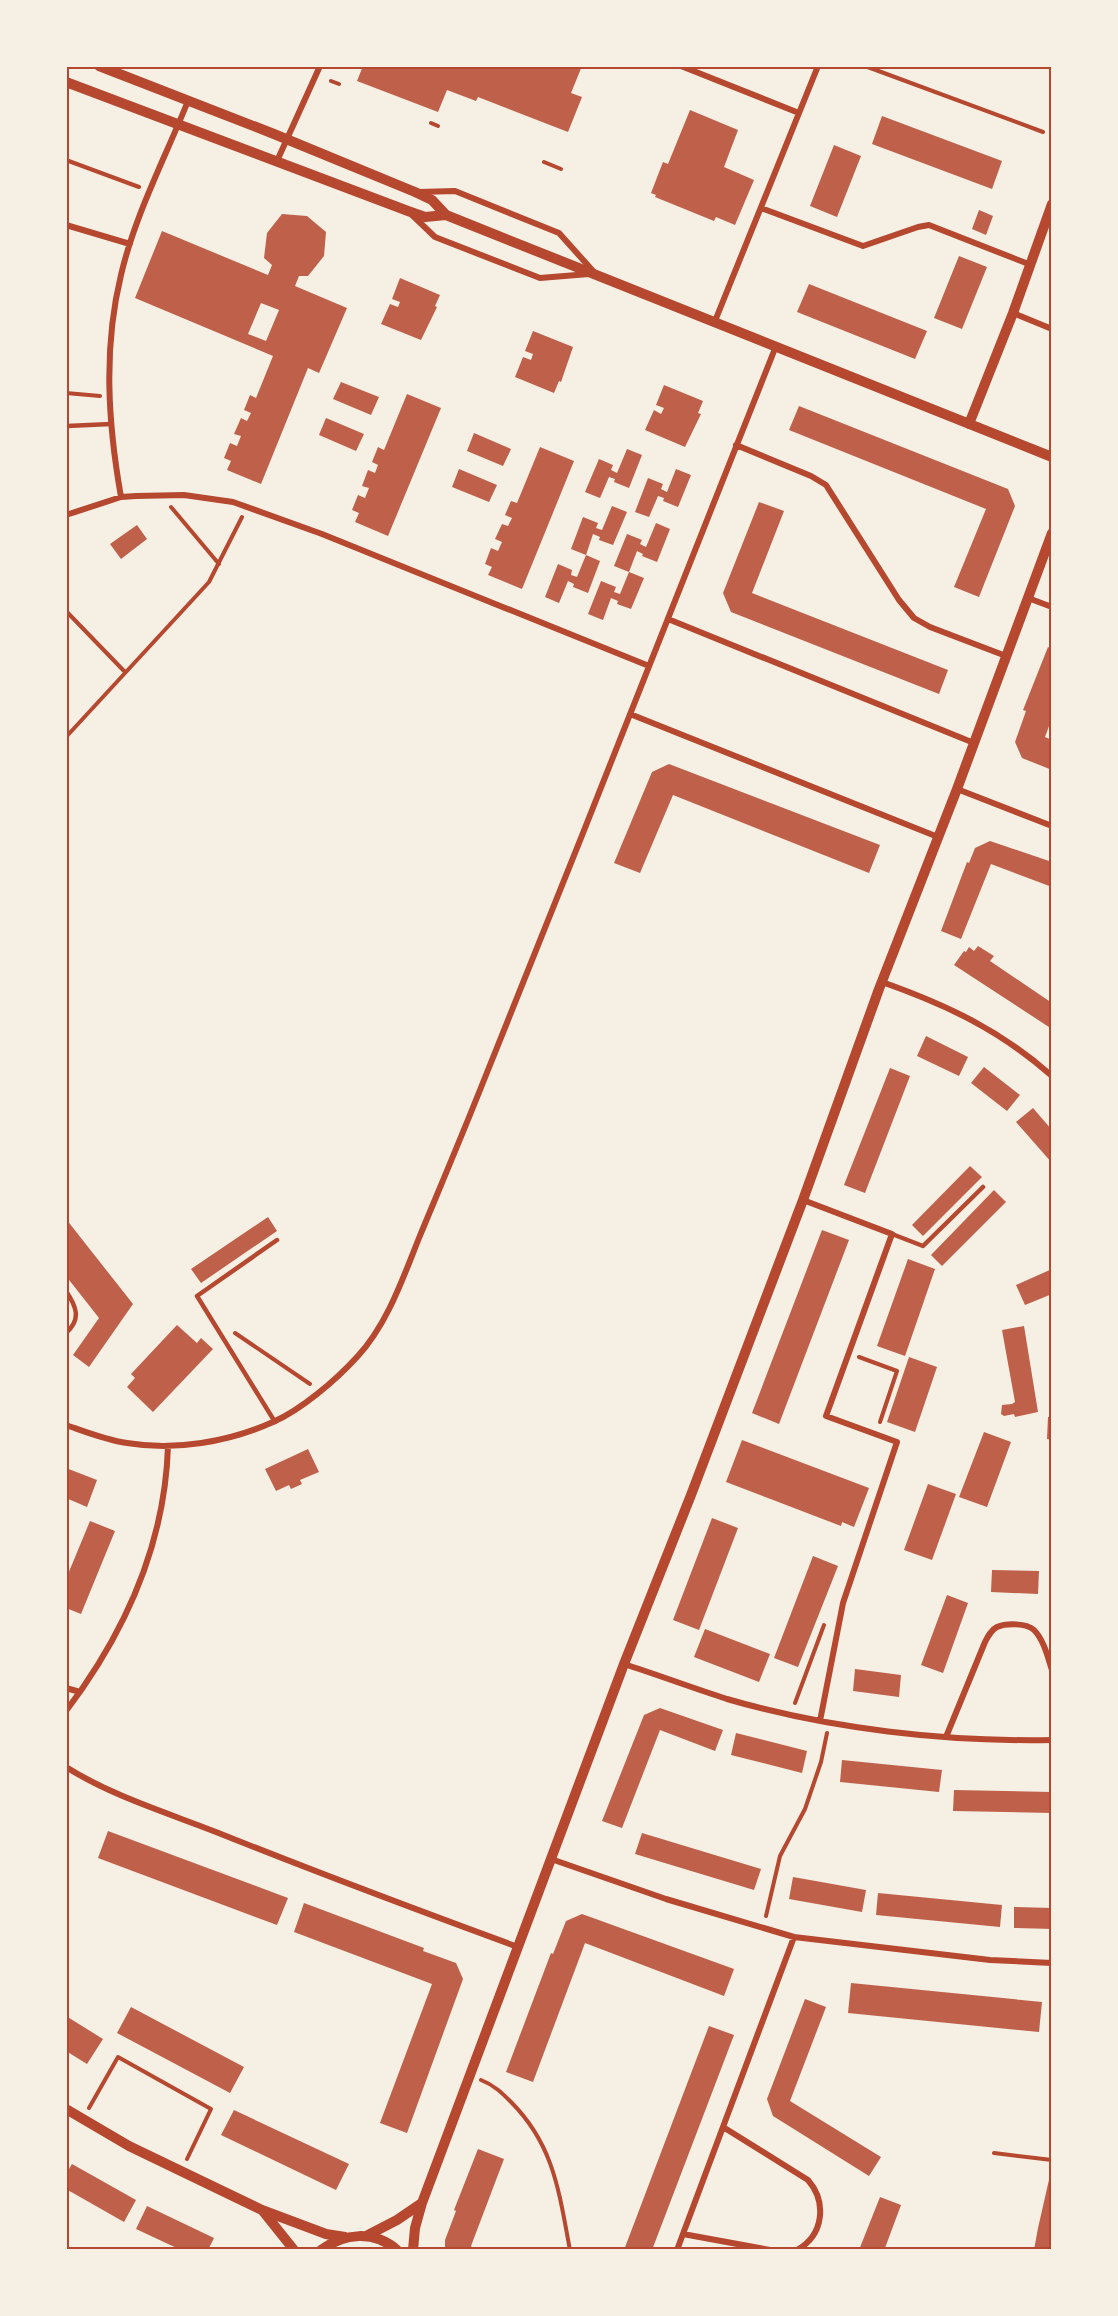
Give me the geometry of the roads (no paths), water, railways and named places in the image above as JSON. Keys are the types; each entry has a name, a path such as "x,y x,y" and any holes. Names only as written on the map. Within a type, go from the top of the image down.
{"street":[{"path":"99,66 115,69 188,101 415,192 432,200 446,214 1052,457"},
{"path":"277,161 320,66"},
{"path":"681,66 799,113"},
{"path":"715,321 818,66"},
{"path":"66,82 425,217 446,214"},
{"path":"121,497 109,396 111,336 115,305 130,244 188,101"},
{"path":"415,192 455,191 559,233 596,273"},
{"path":"969,424 1013,313 1052,204"},
{"path":"761,208 863,246 929,225 1031,265"},
{"path":"408,211 435,237 540,278 596,273"},
{"path":"66,225 130,244"},
{"path":"1013,313 1052,329"},
{"path":"66,1425 92,1435 128,1444 168,1446 229,1437 275,1422 321,1392 359,1355 381,1324 399,1288 573,859 776,346"},
{"path":"736,445 812,476 826,485 899,600 914,618 930,627 1006,656"},
{"path":"66,515 121,497 161,495 212,498 248,506 649,666"},
{"path":"413,2250 415,2228 422,2203 469,2075 624,1664 804,1200 882,982 957,789 1052,533"},
{"path":"1028,598 1052,607"},
{"path":"668,619 974,742"},
{"path":"630,714 938,837"},
{"path":"957,789 1052,826"},
{"path":"882,982 956,1011 988,1028 1014,1045 1052,1076"},
{"path":"804,1200 892,1234 826,1416 897,1442 882,1495 843,1603 820,1721"},
{"path":"66,1711 104,1654 142,1581 154,1545 167,1482 168,1446"},
{"path":"946,1737 985,1642 990,1633 998,1627 1020,1625 1034,1630 1042,1643 1052,1670"},
{"path":"624,1664 728,1699 829,1723 946,1737 1004,1741 1052,1740"},
{"path":"66,1688 80,1692"},
{"path":"66,1767 88,1781 133,1800 284,1860 518,1947"},
{"path":"551,1859 666,1899 794,1937 979,1959 1052,1963"},
{"path":"677,2250 794,1937"},
{"path":"66,2109 181,2172 262,2210 326,2234 345,2237 368,2235 397,2220 422,2203"},
{"path":"723,2127 808,2180 815,2188 822,2207 820,2217 814,2235 796,2250"},
{"path":"262,2210 294,2250"},
{"path":"683,2234 770,2250"},
{"path":"368,2235 382,2240 397,2250"},
{"path":"321,2250 345,2237"}],"lane":[{"path":"66,423 67,426 111,424"},
{"path":"892,1234 923,1246 983,1187"},
{"path":"275,1422 197,1296 277,1240"},
{"path":"66,1291 76,1306 75,1319 66,1333"}]}
